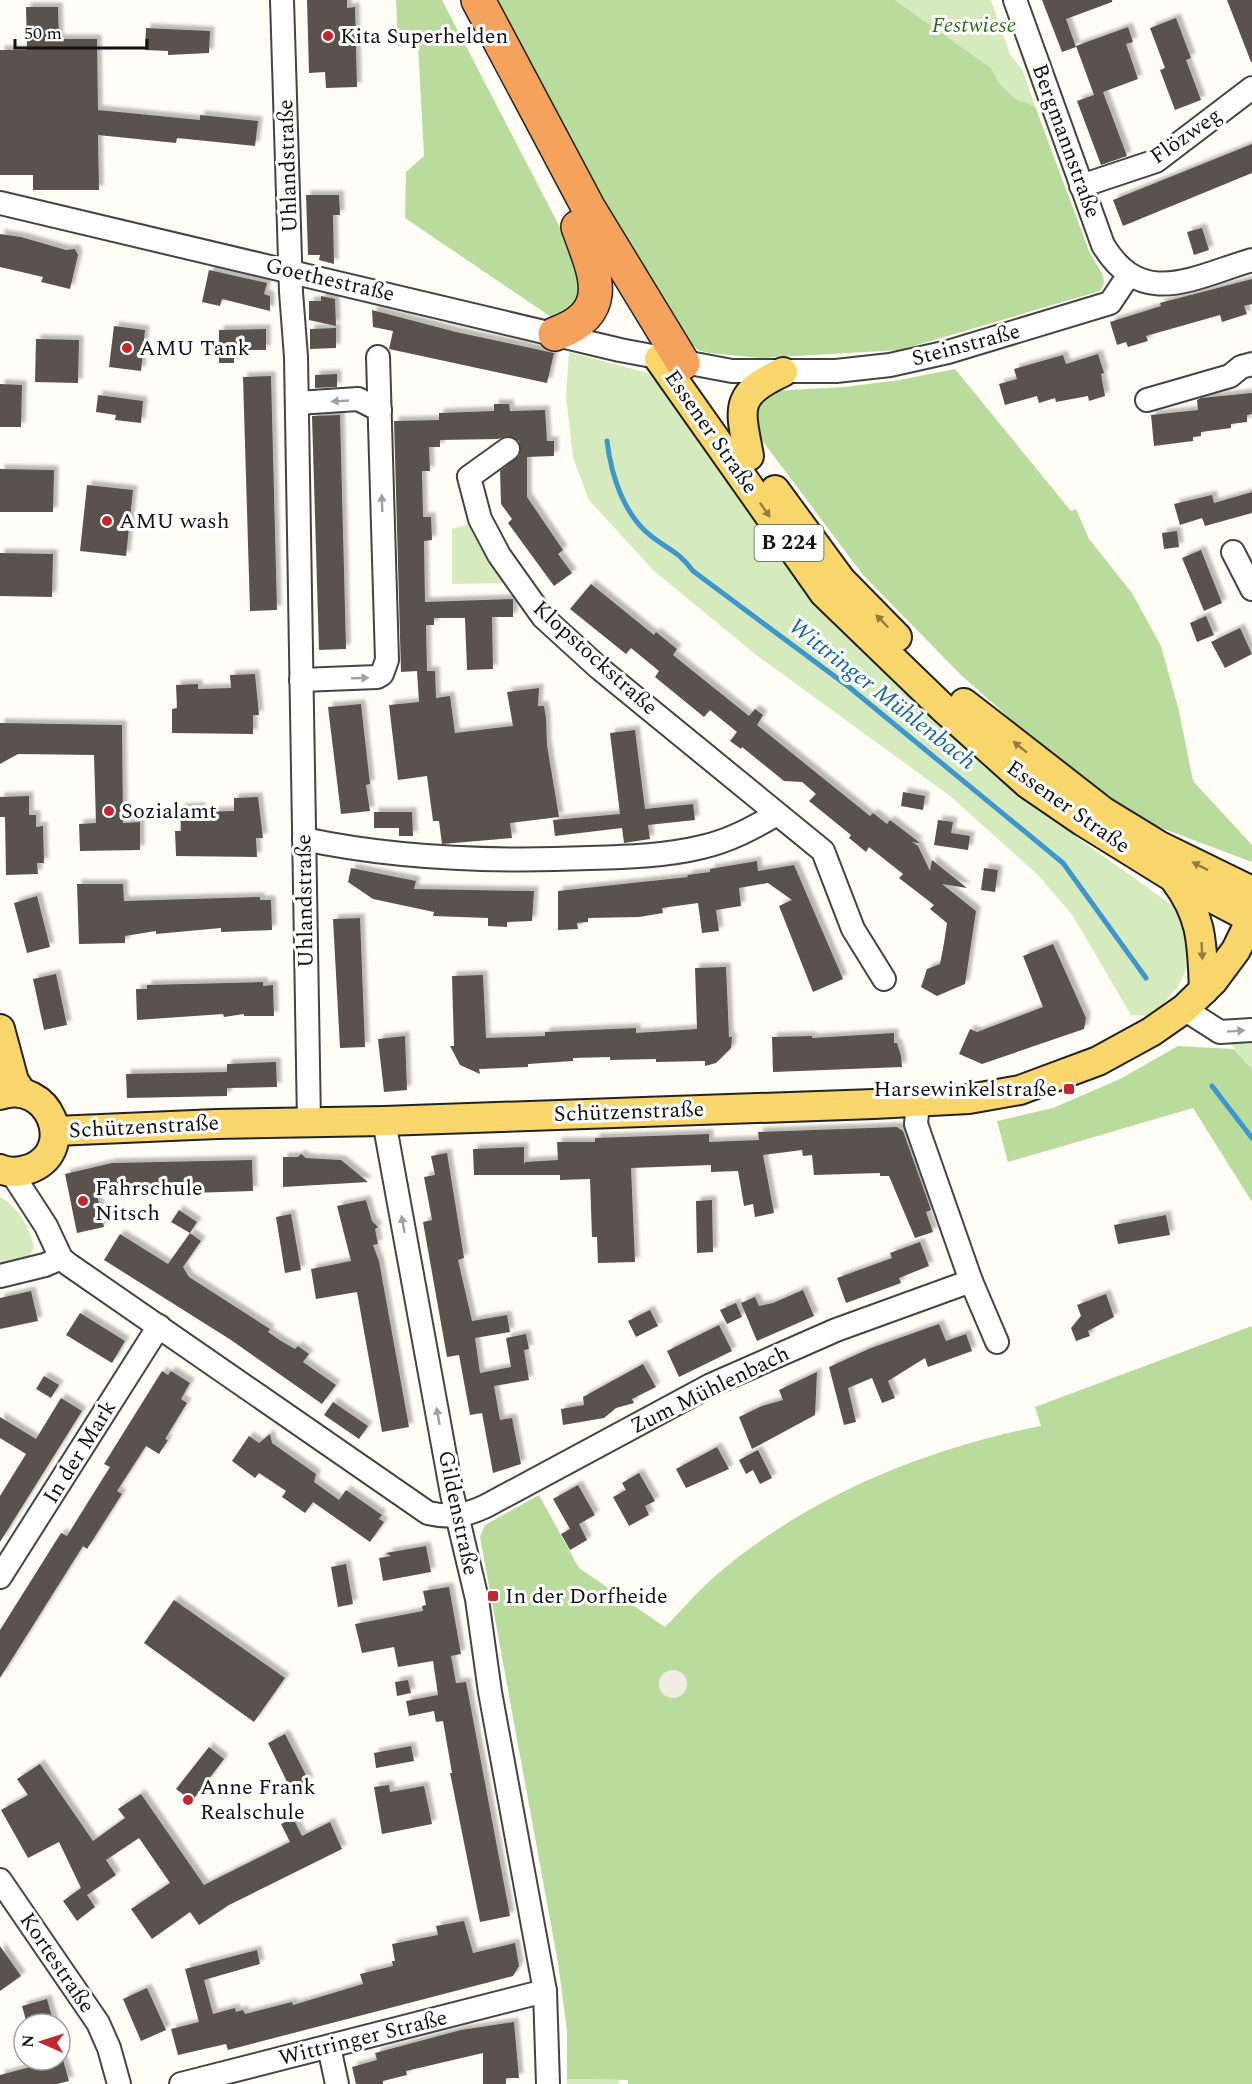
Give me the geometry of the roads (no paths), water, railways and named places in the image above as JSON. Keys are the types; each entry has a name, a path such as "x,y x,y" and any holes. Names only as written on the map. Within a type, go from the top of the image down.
{"highway":[{"name":"B 224","path":"457,0 578,227 671,361"},
{"name":"B 224","path":"478,0 671,361"},
{"path":"555,334 568,329 586,317 595,298 597,285 578,227"}],"main road":[{"name":"B 224","path":"671,361 749,456"},
{"name":"Essener Straße","path":"671,361 824,593 942,707 1028,784 1174,878 1252,918"},
{"path":"749,456 742,420 745,400 758,385 783,372"},
{"name":"Essener Straße","path":"749,456 842,580 952,693 1104,812 1158,845 1252,891"},
{"path":"1174,878 1189,898 1198,921 1204,990"},
{"name":"Schützenstraße","path":"55,1131 918,1102 1020,1090 1098,1061 1151,1032 1184,1009 1204,990 1236,950 1252,918"},
{"path":"0,1029 14,1081 11,1094 43,1104 51,1116 55,1131 51,1149 16,1169"}],"street":[{"name":"Uhlandstraße","path":"282,0 297,403 309,1122"},
{"name":"Bergmannstraße","path":"1015,0 1103,245 1113,261 1128,276"},
{"name":"Flözweg","path":"1082,186 1156,161 1252,88"},
{"name":"Goethestraße","path":"0,203 671,361"},
{"path":"1128,276 1148,284 1173,284 1252,260"},
{"name":"Steinstraße","path":"671,361 732,371 783,372 890,365 948,352 1110,303 1128,276"},
{"path":"301,680 377,677 385,667 378,357"},
{"path":"1147,400 1230,376 1241,367 1252,364"},
{"path":"297,403 358,399 380,410"},
{"name":"Klopstockstraße","path":"508,449 469,477 480,519 498,555 522,592 543,617 599,668 823,851 853,929 885,979"},
{"path":"1233,552 1252,589"},
{"path":"304,839 386,852 482,860 663,855 704,847 742,833 777,814"},
{"path":"1184,1009 1220,1032 1252,1030"},
{"path":"918,1102 916,1124 971,1281 997,1342"},
{"name":"Gildenstraße","path":"384,1121 458,1517 477,1599 490,1692 545,1991 548,2084"},
{"path":"16,1169 60,1258 428,1513 458,1517"},
{"path":"0,1276 45,1265 60,1258"},
{"name":"Zum Mühlenbach","path":"458,1517 478,1510 534,1482 711,1385 836,1330 971,1281"},
{"name":"In der Mark","path":"0,1577 159,1326"},
{"name":"Kortestraße","path":"0,1880 98,2023 109,2048 119,2084"},
{"name":"Wittringer Straße","path":"181,2084 545,1991"},
{"path":"329,2047 337,2084"}],"waterway":[{"name":"Wittringer Mühlenbach","path":"607,441 620,493 641,527 678,555 693,571 849,687 1063,863 1146,978"},
{"name":"Wittringer Mühlenbach","path":"1212,1086 1252,1138"}],"place":[{"name":"Kita Superhelden","path":"328,36"},
{"name":"AMU Tank","path":"127,348"},
{"name":"AMU wash","path":"107,521"},
{"name":"Sozialamt","path":"109,811"},
{"name":"Harsewinkelstraße","path":"1069,1089"},
{"name":"Fahrschule Nitsch","path":"83,1201"},
{"name":"In der Dorfheide","path":"493,1596"},
{"name":"Anne Frank Realschule","path":"188,1800"}],"park label":[{"name":"Festwiese","path":"974,25"}]}
